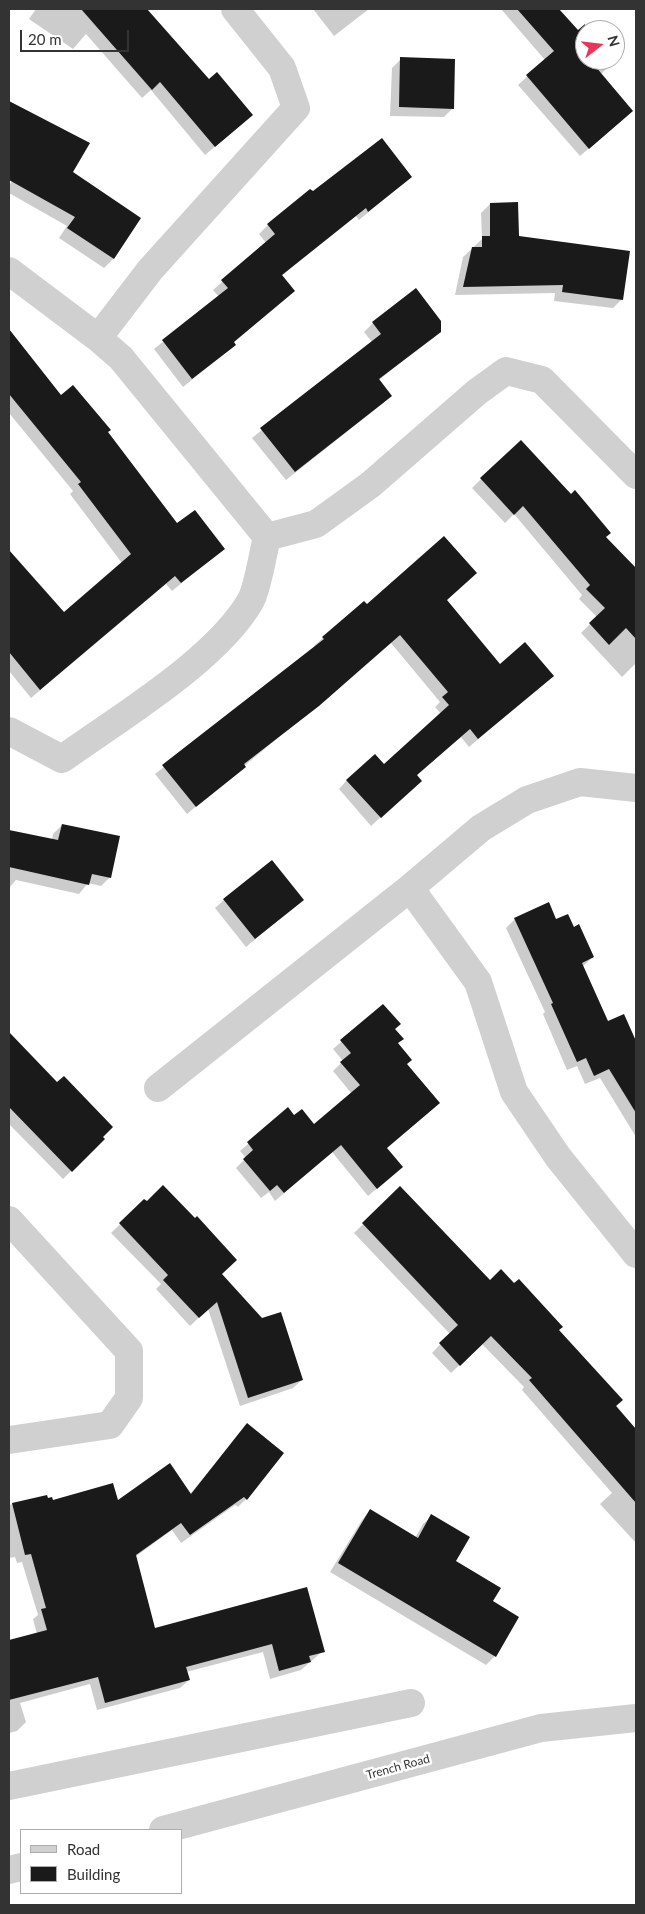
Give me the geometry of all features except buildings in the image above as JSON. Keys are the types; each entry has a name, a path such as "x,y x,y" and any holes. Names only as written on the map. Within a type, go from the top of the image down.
{"street":[{"path":"98,338 150,270 296,108 282,68 234,9"},
{"path":"9,271 98,338 121,358 267,537"},
{"path":"267,537 316,524 370,485 476,392 506,371 542,380 636,476"},
{"path":"9,731 62,759 176,677 218,641 252,599 267,537"},
{"path":"158,1088 410,888 481,828 527,800 580,782 636,788"},
{"path":"410,888 478,982 514,1092 558,1156 636,1254"},
{"path":"9,1220 129,1351 129,1398 110,1425 9,1440"},
{"path":"9,1786 411,1703"},
{"name":"Trench Road","path":"167,1829 541,1728 636,1718"}]}
